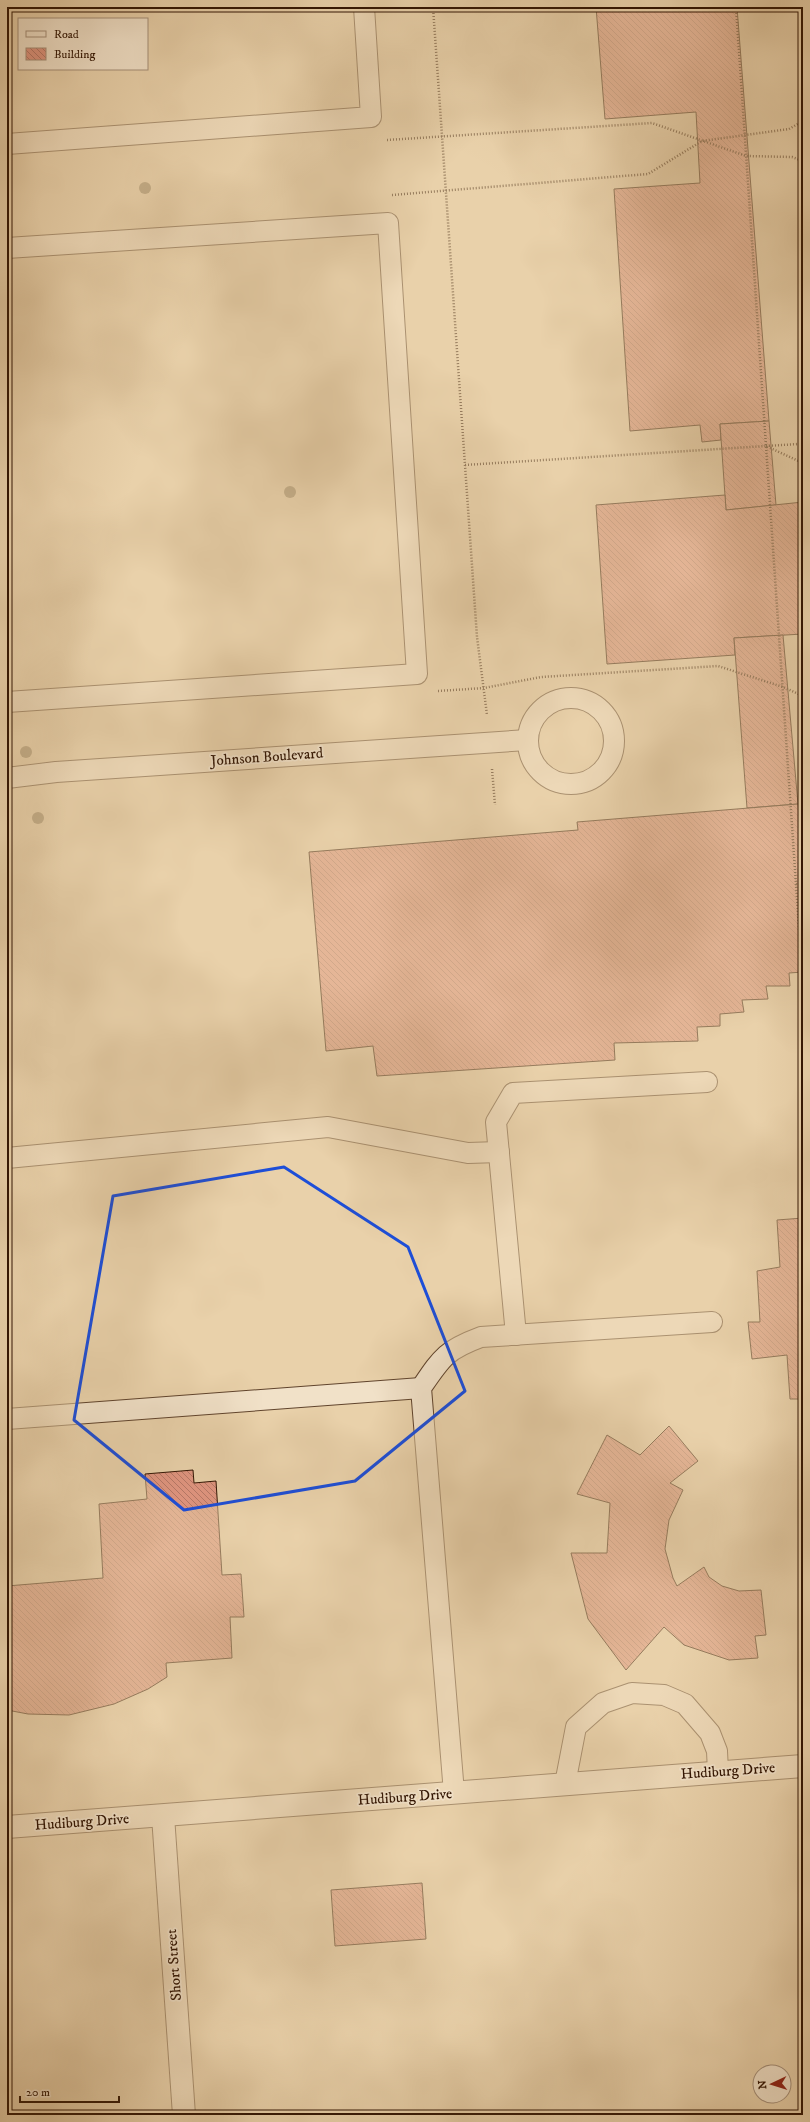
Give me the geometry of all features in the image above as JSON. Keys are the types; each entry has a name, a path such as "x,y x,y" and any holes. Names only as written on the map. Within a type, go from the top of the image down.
{"street":[{"name":"Hudiburg Drive","path":"7,1827 803,1766"},
{"name":"Short Street","path":"163,1816 184,2115"}],"lane":[{"path":"7,144 371,117 364,7"},
{"path":"7,248 388,223 418,674 7,702"},
{"path":"563,698 578,698 592,703 603,712 611,725 614,739 612,753 607,766 597,775 585,782 571,784 557,782 545,776 535,766 529,754 527,740 530,725 538,712 549,703 563,698"},
{"name":"Johnson Boulevard","path":"7,778 56,772 527,740"},
{"path":"516,1335 496,1122 513,1093 707,1082"},
{"path":"7,1158 328,1127 468,1153 499,1152"},
{"path":"454,1793 421,1388 441,1359 459,1346 482,1337 712,1322"},
{"path":"7,1419 421,1388"},
{"path":"565,1784 576,1727 603,1703 632,1693 664,1694 685,1704 710,1733 717,1751 718,1772"}],"path":[{"path":"433,7 477,637 490,742 495,805"},
{"path":"736,7 803,986"},
{"path":"803,120 789,130 702,140 746,156 792,157 803,161"},
{"path":"465,465 798,444 803,441"},
{"path":"766,446 803,463"},
{"path":"783,687 803,696"},
{"path":"796,884 803,887"}],"highlighted area":[{"path":"284,1167 408,1247 465,1391 355,1481 184,1510 74,1420 113,1196"}],"building":[{"path":"596,7 737,7 769,421 720,424 721,440 702,442 700,425 630,431 614,189 700,183 696,112 605,119"},
{"path":"769,421 776,505 726,510 720,424"},
{"path":"725,495 726,510 803,502 803,634 734,638 735,655 607,664 596,505"},
{"path":"783,635 798,804 747,808 734,638"},
{"path":"798,804 803,866 803,972 789,973 790,986 766,986 768,999 742,1000 744,1012 720,1014 720,1026 697,1027 698,1041 614,1043 615,1060 377,1076 373,1046 326,1051 309,852 578,830 577,822"},
{"path":"803,1218 803,1399 790,1399 787,1355 752,1359 748,1322 760,1322 757,1271 780,1267 777,1220"},
{"path":"669,1426 698,1461 670,1483 683,1490 669,1520 665,1549 673,1578 677,1586 704,1567 709,1577 722,1586 739,1591 761,1590 766,1635 755,1636 758,1658 729,1660 684,1645 664,1627 626,1670 588,1619 571,1553 607,1553 610,1503 577,1494 607,1435 640,1455"},
{"path":"193,1470 194,1483 216,1481 222,1575 241,1574 244,1617 230,1617 232,1658 166,1663 167,1677 148,1689 114,1704 69,1715 28,1714 7,1710 7,1586 103,1578 99,1504 147,1499 145,1474"},
{"path":"422,1883 426,1939 335,1946 331,1890"}]}
